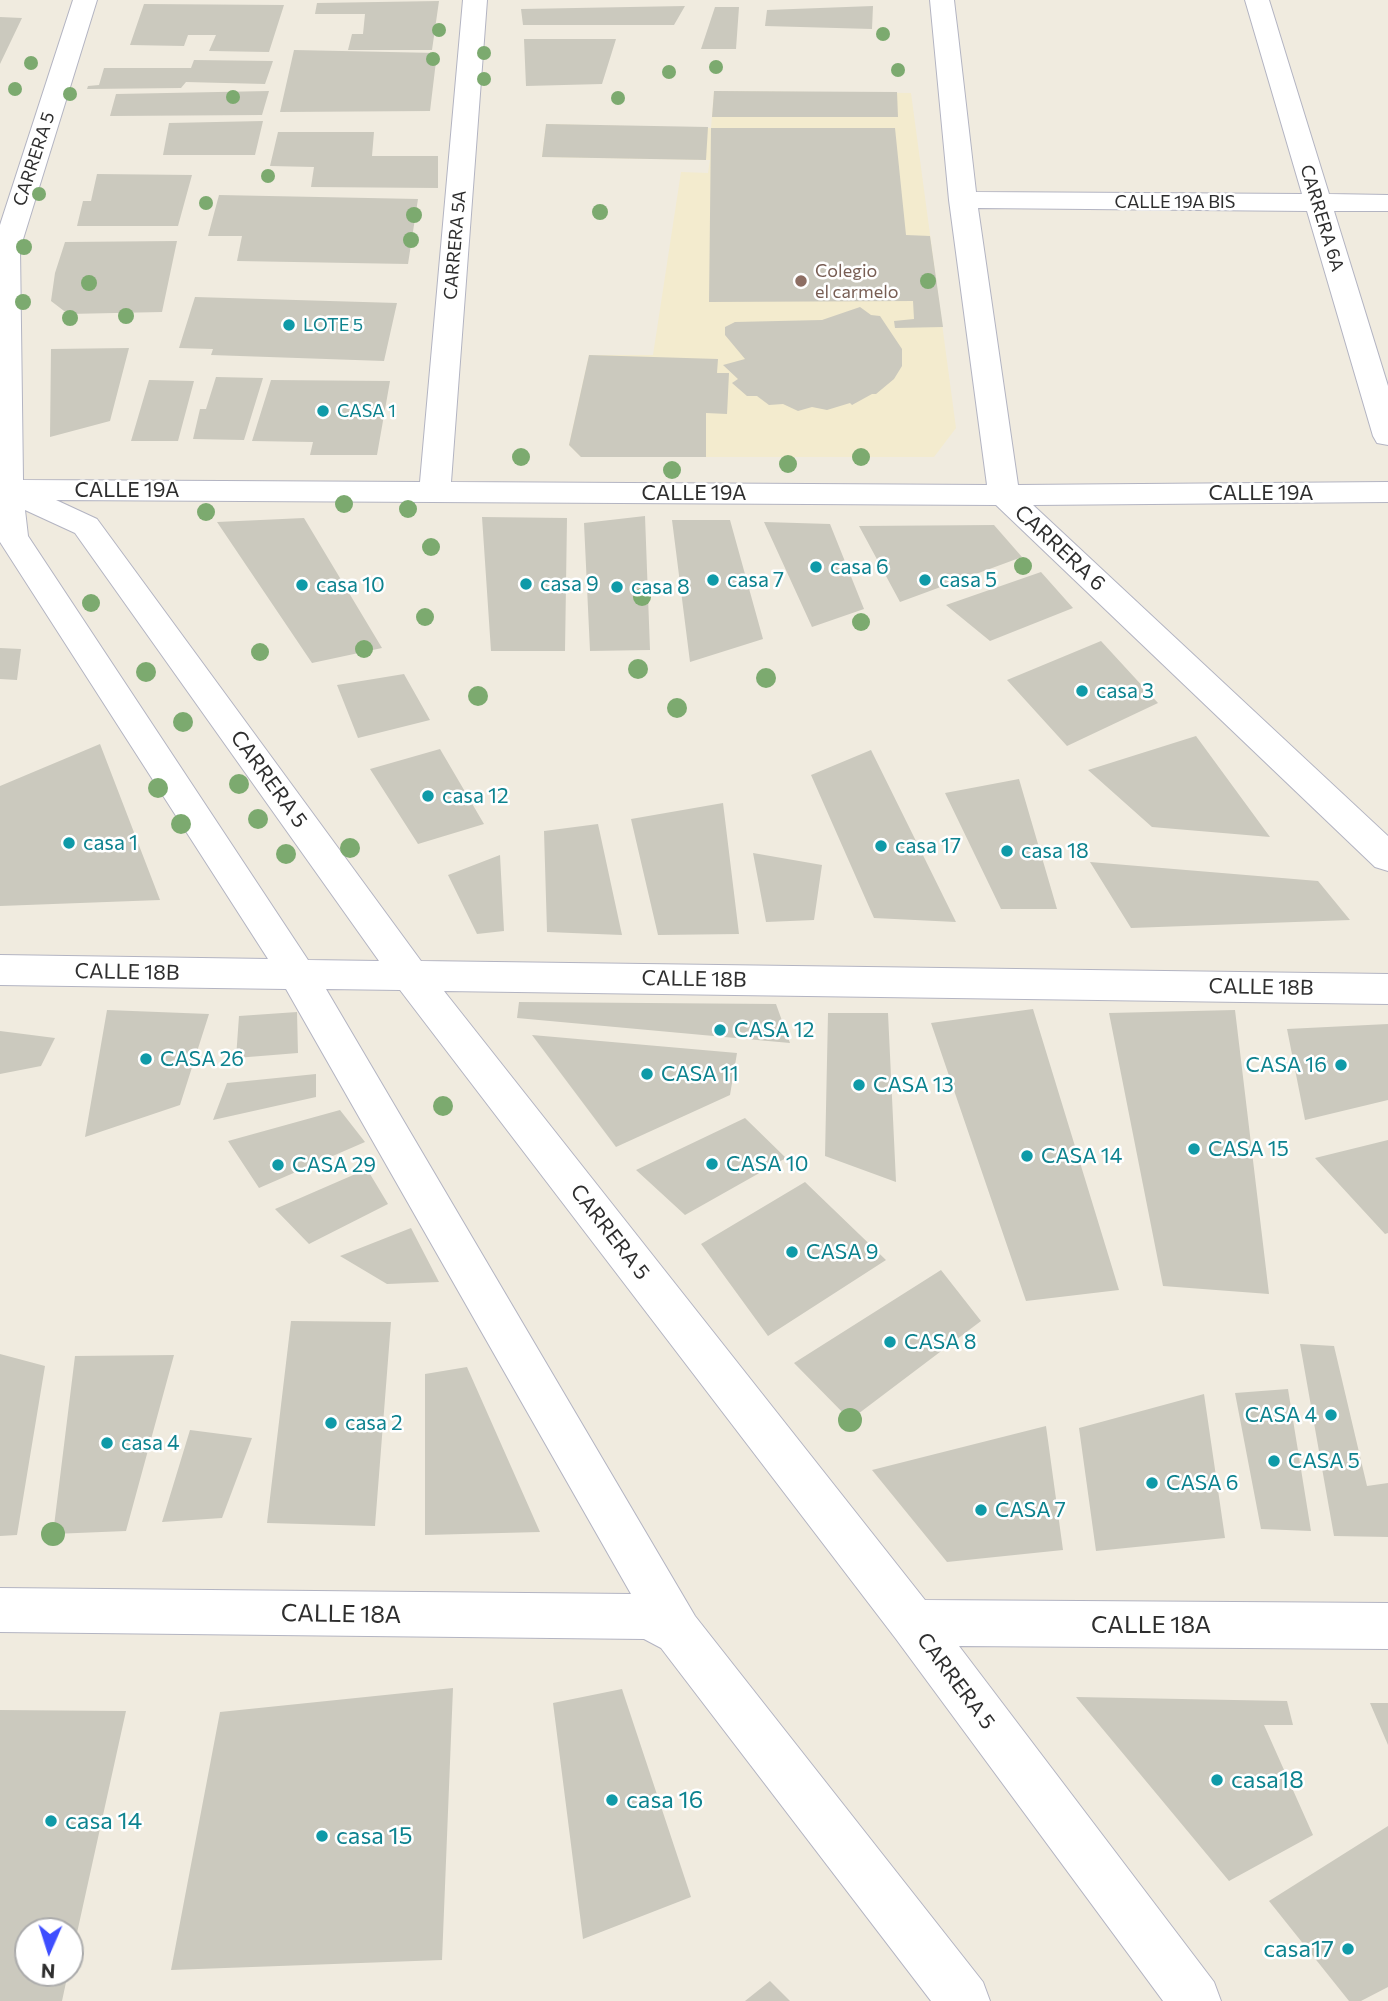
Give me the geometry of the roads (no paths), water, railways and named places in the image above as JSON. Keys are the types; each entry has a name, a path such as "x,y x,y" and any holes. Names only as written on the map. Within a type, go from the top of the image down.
{"street":[{"name":"CARRERA 5","path":"85,0 6,249 3,490 12,536 296,974 678,1632 964,2001"},
{"name":"CARRERA 5A","path":"435,491 475,0"},
{"name":"CARRERA 6","path":"942,0 962,200 1004,495 1388,858"},
{"name":"CARRERA 6A","path":"1257,0 1388,436"},
{"name":"CALLE 19A BIS","path":"962,200 1388,203"},
{"name":"CARRERA 5","path":"3,490 86,526 410,975 913,1623 1195,2001"},
{"name":"CALLE 19A","path":"3,490 1004,495 1388,492"},
{"name":"CALLE 18B","path":"0,970 1388,989"},
{"name":"CALLE 18A","path":"0,1610 647,1617 678,1632"},
{"name":"CALLE 18A","path":"913,1623 1388,1626"}],"place":[{"name":"Colegio el carmelo","path":"801,281"},
{"name":"LOTE 5","path":"289,325"},
{"name":"CASA 1","path":"323,411"},
{"name":"casa 6","path":"816,567"},
{"name":"casa 7","path":"713,580"},
{"name":"casa 5","path":"925,580"},
{"name":"casa 9","path":"526,584"},
{"name":"casa 10","path":"302,585"},
{"name":"casa 8","path":"617,587"},
{"name":"casa 3","path":"1082,691"},
{"name":"casa 12","path":"428,796"},
{"name":"casa 1","path":"69,843"},
{"name":"casa 17","path":"881,846"},
{"name":"casa 18","path":"1007,851"},
{"name":"CASA 12","path":"720,1030"},
{"name":"CASA 26","path":"146,1059"},
{"name":"CASA 16","path":"1341,1065"},
{"name":"CASA 11","path":"647,1074"},
{"name":"CASA 13","path":"859,1085"},
{"name":"CASA 15","path":"1194,1149"},
{"name":"CASA 14","path":"1027,1156"},
{"name":"CASA 10","path":"712,1164"},
{"name":"CASA 29","path":"278,1165"},
{"name":"CASA 9","path":"792,1252"},
{"name":"CASA 8","path":"890,1342"},
{"name":"CASA 4","path":"1331,1415"},
{"name":"casa 2","path":"331,1423"},
{"name":"casa 4","path":"107,1443"},
{"name":"CASA 5","path":"1274,1461"},
{"name":"CASA 6","path":"1152,1483"},
{"name":"CASA 7","path":"981,1510"},
{"name":"casa18","path":"1217,1780"},
{"name":"casa 16","path":"612,1800"},
{"name":"casa 14","path":"51,1821"},
{"name":"casa 15","path":"322,1836"},
{"name":"casa17","path":"1348,1949"}]}
